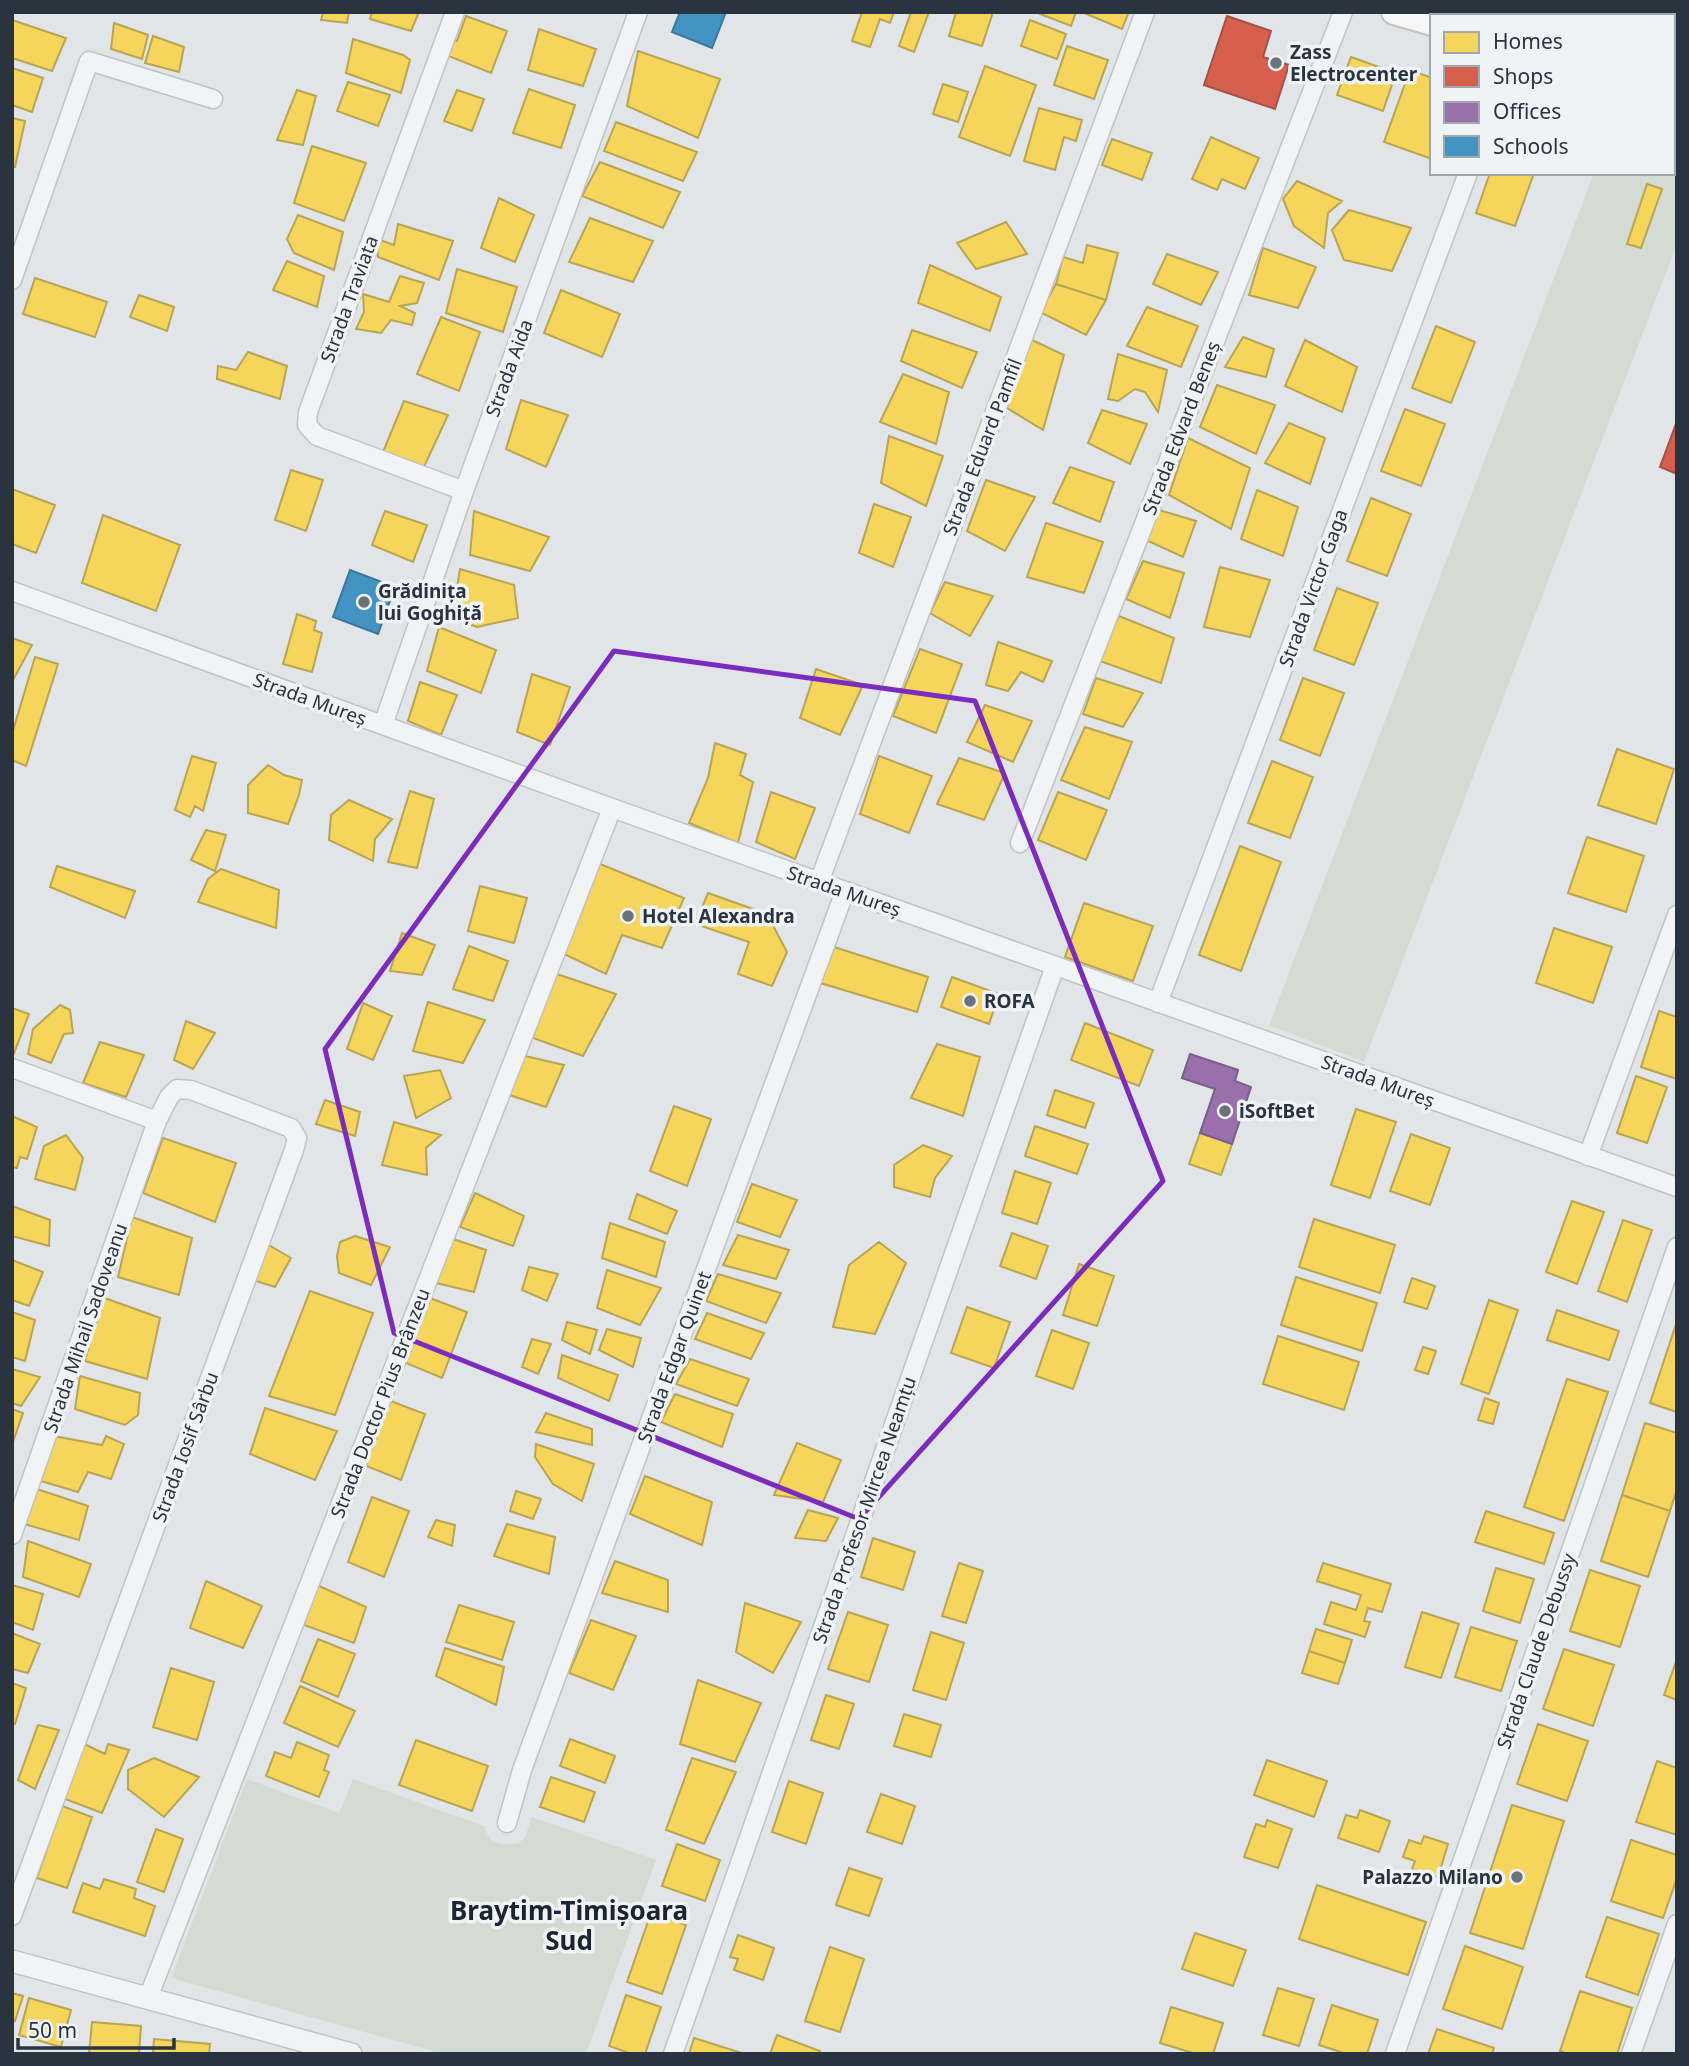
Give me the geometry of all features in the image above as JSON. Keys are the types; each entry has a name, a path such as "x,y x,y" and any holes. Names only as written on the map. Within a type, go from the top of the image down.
{"main road":[{"path":"1394,12 1430,22"}],"street":[{"name":"Strada Traviata","path":"455,12 308,412 307,425 317,436 464,491"},
{"name":"Strada Eduard Pamfil","path":"819,882 1145,12"},
{"name":"Strada Edvard Beneș","path":"1020,843 1343,12"},
{"name":"Strada Aida","path":"383,725 632,14"},
{"path":"12,280 89,61 213,99"},
{"name":"Strada Victor Gaga","path":"1158,1003 1467,175"},
{"name":"Strada Mureș","path":"12,591 1677,1187"},
{"name":"Strada Doctor Pius Brânzeu","path":"148,1998 612,808"},
{"name":"Strada Edgar Quinet","path":"507,1823 522,1770 845,891"},
{"path":"1588,1156 1677,915"},
{"name":"Strada Profesor Mircea Neamțu","path":"673,2054 1055,966"},
{"path":"12,1068 158,1121"},
{"name":"Strada Iosif Sârbu","path":"12,1916 295,1150 297,1138 291,1128 191,1090 177,1089 169,1097 158,1121"},
{"name":"Strada Mihail Sadoveanu","path":"12,1535 158,1121"},
{"name":"Strada Claude Debussy","path":"1395,2054 1677,1247"},
{"path":"1631,2054 1677,1924"},
{"path":"12,1961 351,2054"}],"highlighted area":[{"path":"614,651 975,701 1163,1181 859,1519 394,1333 325,1049"}],"shaded area":[{"path":"1675,159 1677,244 1364,1062 1269,1025 1593,175 1675,175"},
{"path":"247,1779 339,1813 353,1779 484,1826 489,1837 497,1843 519,1843 525,1837 532,1817 656,1860 586,2054 443,2054 171,1978"}],"building: Homes":[{"path":"323,12 349,12 347,23 321,20"},
{"path":"372,12 419,12 411,31 370,19"},
{"path":"862,12 894,12 890,23 880,19 870,47 852,41"},
{"path":"911,12 929,12 914,52 899,46"},
{"path":"956,12 993,12 982,46 949,36"},
{"path":"1035,12 1076,12 1071,26"},
{"path":"1082,12 1129,12 1122,29"},
{"path":"466,16 507,31 491,73 446,55 451,40 457,41"},
{"path":"12,20 66,38 52,71 12,58"},
{"path":"1030,20 1066,34 1057,59 1021,46"},
{"path":"114,23 148,35 142,59 111,49"},
{"path":"539,29 596,49 583,86 528,70"},
{"path":"153,36 184,47 179,72 145,63"},
{"path":"353,39 403,55 410,60 401,93 346,73"},
{"path":"1067,46 1108,60 1094,99 1054,85"},
{"path":"638,51 720,79 698,138 627,106"},
{"path":"1351,57 1396,73 1383,111 1337,95"},
{"path":"985,66 1036,85 1010,156 959,137"},
{"path":"12,68 43,78 32,112 12,105"},
{"path":"1410,70 1430,77 1430,158 1384,142"},
{"path":"348,82 390,95 378,126 337,111"},
{"path":"943,84 968,92 958,122 933,114"},
{"path":"529,89 575,105 561,148 513,133"},
{"path":"297,90 316,96 303,145 277,140"},
{"path":"457,90 484,99 472,131 444,121"},
{"path":"1039,108 1082,120 1076,141 1064,137 1055,170 1024,161"},
{"path":"12,118 25,121 15,167 12,167"},
{"path":"616,122 697,152 683,181 604,151"},
{"path":"1211,137 1259,158 1245,189 1222,179 1217,190 1192,179"},
{"path":"1112,139 1152,153 1142,180 1102,165"},
{"path":"312,146 366,163 344,221 294,203"},
{"path":"600,162 680,192 663,228 582,196"},
{"path":"1489,175 1533,175 1515,226 1476,213"},
{"path":"1297,181 1342,201 1328,213 1324,248 1294,226 1283,199"},
{"path":"1647,184 1662,189 1641,248 1627,244"},
{"path":"499,198 534,215 515,262 481,248"},
{"path":"1349,210 1411,228 1392,271 1344,260 1332,230"},
{"path":"298,215 343,232 334,270 294,253 287,239"},
{"path":"590,218 653,241 633,282 569,262"},
{"path":"1006,222 1027,254 976,269 957,243"},
{"path":"398,224 453,241 439,280 378,257 377,239 394,245"},
{"path":"1087,245 1118,253 1106,300 1056,284 1063,257 1083,263"},
{"path":"1263,248 1316,267 1298,308 1249,295"},
{"path":"1167,254 1218,272 1201,305 1153,284"},
{"path":"287,261 324,276 317,307 273,290"},
{"path":"930,265 1001,297 990,331 918,303"},
{"path":"457,269 517,287 503,332 446,313"},
{"path":"400,276 424,283 417,303 400,306 415,313 412,325 391,320 381,333 356,329 364,312 363,294 389,302"},
{"path":"35,278 107,302 95,337 23,314"},
{"path":"1056,284 1106,300 1086,335 1040,312"},
{"path":"561,290 620,314 602,357 544,333"},
{"path":"139,295 174,307 167,331 130,317"},
{"path":"1147,307 1198,326 1181,367 1127,346"},
{"path":"441,317 480,332 459,391 417,374"},
{"path":"1436,326 1475,342 1451,403 1412,388"},
{"path":"912,330 977,352 962,388 901,361"},
{"path":"1243,337 1274,349 1266,377 1225,367"},
{"path":"1030,339 1064,355 1043,430 1007,408"},
{"path":"1305,340 1357,367 1342,412 1285,386"},
{"path":"248,352 287,366 280,399 217,379 218,366 236,370"},
{"path":"1118,354 1167,370 1158,412 1145,392 1135,389 1118,401 1108,399"},
{"path":"903,374 949,392 936,444 880,422"},
{"path":"1217,385 1275,405 1256,454 1200,427"},
{"path":"521,400 568,415 546,467 506,449"},
{"path":"404,401 448,415 423,469 383,452"},
{"path":"1405,409 1445,424 1421,486 1381,471"},
{"path":"1102,410 1147,424 1130,464 1088,443"},
{"path":"1289,423 1325,438 1310,484 1265,463"},
{"path":"889,436 943,456 926,506 881,483"},
{"path":"1188,438 1250,468 1231,529 1169,495"},
{"path":"1070,467 1114,482 1100,522 1053,503"},
{"path":"291,470 323,480 306,531 275,520"},
{"path":"986,480 1035,497 1005,551 967,531"},
{"path":"12,489 55,505 36,553 12,544"},
{"path":"1257,490 1298,507 1283,556 1241,539"},
{"path":"1371,498 1411,514 1387,576 1347,561"},
{"path":"874,504 911,517 893,567 859,553"},
{"path":"1159,510 1196,521 1183,557 1146,540"},
{"path":"385,511 427,525 413,562 372,545"},
{"path":"474,511 549,537 530,571 470,555"},
{"path":"103,515 180,545 156,611 82,583"},
{"path":"1046,523 1103,542 1084,593 1027,577"},
{"path":"1143,561 1184,573 1170,618 1126,599"},
{"path":"1220,567 1270,580 1250,637 1204,627"},
{"path":"460,569 514,585 518,618 477,627 452,618"},
{"path":"945,582 993,596 970,636 930,613"},
{"path":"1337,588 1378,603 1354,665 1314,650"},
{"path":"297,614 316,621 314,630 322,633 312,672 283,664"},
{"path":"1119,616 1174,638 1161,683 1097,660"},
{"path":"439,627 496,650 481,693 427,671"},
{"path":"12,638 32,645 12,682"},
{"path":"998,642 1052,661 1043,682 1021,672 1008,691 986,685"},
{"path":"920,649 962,664 936,733 893,716"},
{"path":"35,657 58,664 26,766 12,760 12,734"},
{"path":"816,669 863,685 840,735 800,718"},
{"path":"532,674 570,687 550,745 517,732"},
{"path":"1096,678 1143,693 1123,727 1083,714"},
{"path":"1303,678 1344,693 1320,756 1280,740"},
{"path":"420,682 457,695 441,735 408,721"},
{"path":"985,705 1032,721 1013,762 967,742"},
{"path":"1085,727 1132,742 1109,799 1061,780"},
{"path":"715,743 746,754 740,775 753,782 738,843 689,823 708,778"},
{"path":"1617,749 1674,769 1656,824 1598,805"},
{"path":"192,756 216,763 203,811 195,806 190,817 175,810"},
{"path":"879,756 932,776 909,833 860,814"},
{"path":"959,758 1005,773 984,820 937,804"},
{"path":"1272,761 1313,777 1290,838 1248,823"},
{"path":"268,765 284,775 302,780 288,824 248,813 248,785"},
{"path":"410,791 434,799 417,868 388,862"},
{"path":"771,792 815,808 795,859 756,842"},
{"path":"1058,792 1107,810 1086,860 1038,840"},
{"path":"349,800 392,819 375,839 373,861 329,840 331,815"},
{"path":"206,830 226,835 215,871 191,860"},
{"path":"1587,837 1644,856 1626,912 1568,893"},
{"path":"1240,846 1281,862 1241,971 1199,955"},
{"name":"Hotel Alexandra","path":"600,864 684,898 662,948 622,935 606,974 564,954"},
{"path":"57,866 135,891 125,918 50,887"},
{"path":"221,869 279,890 276,928 198,902 208,879"},
{"path":"480,886 527,898 514,943 468,931"},
{"path":"708,893 767,914 787,952 772,986 738,974 749,942 695,924"},
{"path":"1084,903 1153,926 1133,981 1065,957"},
{"path":"1554,928 1612,947 1593,1003 1536,983"},
{"path":"402,933 435,945 422,975 390,971"},
{"path":"469,946 508,961 493,1001 453,989"},
{"path":"831,946 928,977 917,1012 817,982"},
{"path":"554,973 616,994 583,1056 533,1038"},
{"name":"ROFA","path":"952,977 999,994 989,1024 941,1007"},
{"path":"428,1002 485,1020 463,1063 413,1051"},
{"path":"363,1003 392,1016 373,1060 347,1049"},
{"path":"60,1005 70,1010 73,1033 64,1034 51,1063 28,1054 33,1029"},
{"path":"12,1008 29,1014 13,1056 12,1056"},
{"path":"1659,1011 1677,1017 1677,1079 1641,1067"},
{"path":"186,1021 215,1033 193,1069 174,1060"},
{"path":"1085,1023 1153,1050 1139,1086 1071,1060"},
{"path":"100,1042 144,1055 126,1097 83,1083"},
{"path":"937,1044 980,1057 963,1116 911,1098"},
{"path":"525,1056 564,1065 546,1107 506,1094"},
{"path":"440,1070 451,1098 416,1118 404,1076"},
{"path":"1636,1076 1667,1087 1647,1143 1617,1133"},
{"path":"1055,1090 1094,1103 1085,1128 1047,1115"},
{"path":"325,1100 360,1112 355,1136 316,1124"},
{"path":"674,1106 711,1119 687,1186 650,1171"},
{"path":"1356,1109 1396,1122 1370,1198 1331,1185"},
{"path":"12,1116 37,1127 27,1159 20,1157 17,1168 12,1167"},
{"path":"394,1122 441,1135 426,1148 427,1175 382,1165"},
{"path":"1035,1126 1088,1144 1077,1174 1025,1156"},
{"path":"1200,1133 1232,1144 1221,1175 1189,1164"},
{"path":"1411,1134 1450,1148 1430,1205 1390,1191"},
{"path":"66,1135 83,1158 75,1190 35,1179 44,1146"},
{"path":"163,1138 236,1163 215,1222 143,1193"},
{"path":"923,1145 952,1156 935,1178 930,1197 894,1187 894,1165"},
{"path":"1015,1171 1051,1183 1037,1224 1002,1213"},
{"path":"752,1184 797,1200 780,1237 737,1222"},
{"path":"475,1193 524,1216 513,1246 460,1227"},
{"path":"637,1194 677,1211 667,1234 629,1219"},
{"path":"1572,1201 1604,1212 1577,1284 1546,1272"},
{"path":"12,1206 50,1220 49,1246 12,1236"},
{"path":"132,1217 192,1238 179,1295 118,1277"},
{"path":"1314,1219 1395,1245 1380,1293 1299,1267"},
{"path":"1623,1220 1652,1230 1627,1302 1598,1291"},
{"path":"610,1223 665,1242 656,1277 602,1258"},
{"path":"1012,1233 1048,1246 1036,1279 1000,1266"},
{"path":"738,1235 789,1250 776,1279 723,1265"},
{"path":"355,1236 390,1247 371,1285 339,1273 337,1256 340,1242"},
{"path":"453,1239 486,1250 474,1292 436,1283"},
{"path":"879,1242 906,1263 875,1334 833,1327 849,1265"},
{"path":"267,1244 291,1258 275,1287 253,1280"},
{"path":"12,1260 43,1272 29,1306 12,1300"},
{"path":"1079,1264 1114,1276 1097,1326 1063,1315"},
{"path":"529,1267 558,1274 547,1301 522,1290"},
{"path":"607,1270 661,1288 640,1325 597,1308"},
{"path":"718,1274 781,1293 766,1323 706,1301"},
{"path":"1296,1277 1377,1303 1362,1351 1281,1325"},
{"path":"1412,1278 1435,1286 1427,1309 1404,1302"},
{"path":"310,1291 373,1313 335,1415 269,1396"},
{"path":"102,1297 160,1318 147,1379 85,1361"},
{"path":"430,1298 467,1312 442,1378 406,1363"},
{"path":"1489,1300 1518,1310 1489,1394 1461,1384"},
{"path":"967,1307 1010,1322 994,1368 951,1353"},
{"path":"1557,1310 1619,1331 1609,1360 1547,1340"},
{"path":"12,1312 35,1320 25,1361 12,1357"},
{"path":"707,1313 764,1333 751,1359 695,1339"},
{"path":"1677,1321 1677,1412 1650,1403"},
{"path":"567,1322 597,1330 590,1354 562,1340"},
{"path":"607,1329 641,1338 633,1367 599,1350"},
{"path":"1052,1330 1089,1343 1073,1389 1036,1376"},
{"path":"1278,1336 1359,1362 1344,1410 1263,1384"},
{"path":"532,1339 551,1344 538,1374 522,1367"},
{"path":"1423,1347 1436,1351 1428,1374 1415,1370"},
{"path":"562,1355 618,1375 609,1401 558,1378"},
{"path":"690,1359 749,1379 737,1406 676,1384"},
{"path":"12,1369 40,1377 21,1406 12,1403"},
{"path":"80,1376 140,1393 138,1415 125,1425 75,1409"},
{"path":"1567,1379 1608,1392 1564,1521 1524,1507"},
{"path":"675,1394 733,1414 722,1447 661,1422"},
{"path":"1485,1398 1499,1403 1493,1424 1478,1420"},
{"path":"388,1400 425,1414 401,1480 364,1465"},
{"path":"265,1408 337,1431 315,1480 250,1454"},
{"path":"12,1409 23,1413 13,1442 12,1442"},
{"path":"546,1413 592,1429 592,1445 536,1432"},
{"path":"1645,1423 1677,1433 1677,1489 1670,1511 1622,1495"},
{"path":"54,1436 102,1445 106,1436 124,1444 111,1479 88,1472 78,1492 41,1481"},
{"path":"797,1443 841,1460 823,1502 774,1495"},
{"path":"536,1444 594,1464 582,1501 553,1484 535,1457"},
{"path":"645,1476 712,1502 702,1545 630,1514"},
{"path":"34,1488 88,1506 79,1540 21,1523"},
{"path":"516,1491 541,1499 533,1519 510,1511"},
{"path":"1622,1495 1670,1511 1648,1577 1601,1561"},
{"path":"372,1497 409,1511 384,1577 348,1562"},
{"path":"808,1510 838,1518 826,1541 795,1538"},
{"path":"1486,1511 1554,1533 1544,1564 1475,1542"},
{"path":"436,1520 455,1525 452,1546 428,1537"},
{"path":"507,1524 555,1537 549,1574 494,1556"},
{"path":"873,1538 915,1552 903,1590 861,1577"},
{"path":"28,1541 91,1564 79,1597 23,1577"},
{"path":"615,1561 668,1580 668,1612 602,1593"},
{"path":"959,1563 983,1571 966,1623 942,1616"},
{"path":"1323,1563 1391,1584 1382,1612 1368,1608 1364,1621 1370,1622 1365,1637 1324,1624 1331,1602 1356,1610 1361,1595 1317,1581"},
{"path":"1496,1568 1534,1579 1520,1623 1483,1611"},
{"path":"1590,1570 1640,1586 1620,1647 1570,1631"},
{"path":"206,1581 262,1606 243,1648 190,1628"},
{"path":"12,1585 43,1594 33,1630 12,1622"},
{"path":"317,1585 366,1607 354,1643 304,1625"},
{"path":"745,1603 801,1622 773,1673 736,1652"},
{"path":"459,1605 514,1622 502,1660 446,1642"},
{"path":"848,1612 888,1625 869,1682 828,1669"},
{"path":"1422,1612 1459,1624 1441,1678 1405,1667"},
{"path":"591,1620 636,1636 613,1690 569,1673"},
{"path":"1471,1627 1517,1641 1501,1691 1455,1677"},
{"path":"1316,1629 1352,1640 1345,1663 1309,1651"},
{"path":"931,1632 964,1643 946,1700 913,1690"},
{"path":"12,1633 40,1644 28,1673 12,1669"},
{"path":"318,1639 355,1654 338,1697 301,1681"},
{"path":"445,1648 504,1667 496,1705 436,1676"},
{"path":"1564,1649 1614,1665 1593,1726 1543,1709"},
{"path":"1309,1651 1345,1663 1338,1684 1302,1673"},
{"path":"1677,1659 1677,1700 1664,1695"},
{"path":"171,1668 214,1682 197,1740 153,1727"},
{"path":"698,1680 761,1703 735,1762 680,1744"},
{"path":"12,1683 26,1688 15,1724 12,1723"},
{"path":"300,1686 355,1711 338,1747 284,1723"},
{"path":"826,1695 854,1704 839,1749 811,1740"},
{"path":"904,1714 941,1725 931,1757 894,1746"},
{"path":"1538,1724 1588,1741 1567,1801 1517,1784"},
{"path":"38,1725 59,1730 35,1789 18,1780"},
{"path":"570,1739 615,1756 605,1783 560,1766"},
{"path":"416,1740 488,1766 472,1811 399,1785"},
{"path":"297,1742 329,1755 324,1770 329,1772 319,1797 266,1776 275,1752 291,1758"},
{"path":"82,1743 105,1754 108,1744 129,1750 102,1813 65,1799"},
{"path":"154,1758 199,1777 164,1817 128,1789 128,1770"},
{"path":"692,1758 736,1772 704,1844 666,1830"},
{"path":"1267,1760 1327,1781 1314,1817 1254,1795"},
{"path":"1657,1761 1677,1768 1677,1835 1636,1822"},
{"path":"551,1777 595,1792 584,1822 540,1807"},
{"path":"789,1781 823,1793 806,1844 772,1832"},
{"path":"881,1794 915,1806 902,1844 867,1832"},
{"name":"Palazzo Milano","path":"1512,1805 1564,1821 1523,1949 1470,1933"},
{"path":"62,1806 92,1817 67,1888 37,1878"},
{"path":"1360,1810 1390,1821 1379,1852 1338,1838 1346,1815 1357,1818"},
{"path":"1267,1820 1292,1829 1278,1868 1244,1857 1256,1824 1265,1827"},
{"path":"156,1829 183,1839 164,1892 137,1882"},
{"path":"1424,1836 1448,1844 1438,1877 1412,1869 1415,1861 1403,1857 1409,1840 1421,1844"},
{"path":"1631,1840 1677,1855 1677,1878 1663,1918 1611,1901"},
{"path":"677,1844 720,1860 705,1901 662,1886"},
{"path":"849,1868 882,1879 869,1916 836,1905"},
{"path":"104,1879 136,1889 134,1898 155,1906 145,1936 73,1912 83,1883 100,1889"},
{"path":"1317,1885 1426,1922 1408,1975 1299,1939"},
{"path":"651,1913 686,1925 662,1994 627,1982"},
{"path":"1607,1917 1659,1934 1638,1995 1586,1977"},
{"path":"1195,1933 1246,1950 1233,1986 1182,1969"},
{"path":"738,1935 774,1948 763,1980 734,1970 738,1959 730,1957"},
{"path":"1465,1946 1523,1967 1502,2029 1443,2009"},
{"path":"830,1947 864,1959 840,2032 805,2021"},
{"path":"1278,1988 1314,1999 1299,2046 1263,2035"},
{"path":"1580,1991 1632,2008 1617,2054 1567,2054 1560,2051"},
{"path":"12,1993 23,1996 15,2021 12,2020"},
{"path":"626,1995 661,2007 645,2054 632,2054 609,2046"},
{"path":"29,1998 71,2010 61,2047 19,2035"},
{"path":"1332,2005 1378,2020 1367,2054 1347,2054 1319,2045"},
{"path":"1171,2007 1223,2023 1213,2054 1196,2054 1160,2043"},
{"path":"92,2022 141,2026 139,2054 89,2054"},
{"path":"1437,2029 1494,2048 1492,2054 1428,2054"},
{"path":"777,2035 820,2051 819,2054 770,2054"},
{"path":"694,2038 745,2054 689,2054"},
{"path":"154,2039 210,2044 209,2054 153,2054"}],"building: Shops":[{"path":"1227,16 1271,31 1263,57 1289,65 1275,109 1204,85"},
{"path":"1677,421 1677,474 1660,467"}],"building: Offices":[{"name":"iSoftBet","path":"1190,1054 1238,1070 1235,1081 1251,1087 1232,1144 1200,1133 1215,1089 1182,1078"}],"building: Schools":[{"path":"680,12 726,12 712,48 672,32"},
{"name":"Grădinița lui Goghiță","path":"350,570 395,587 378,634 333,617"}],"place":[{"name":"Zass Electrocenter","path":"1276,63"},
{"name":"Grădinița lui Goghiță","path":"364,602"},
{"name":"Hotel Alexandra","path":"628,916"},
{"name":"ROFA","path":"970,1001"},
{"name":"iSoftBet","path":"1225,1111"},
{"name":"Palazzo Milano","path":"1517,1877"}],"district":[{"name":"Braytim-Timișoara Sud","path":"569,1926"}]}
